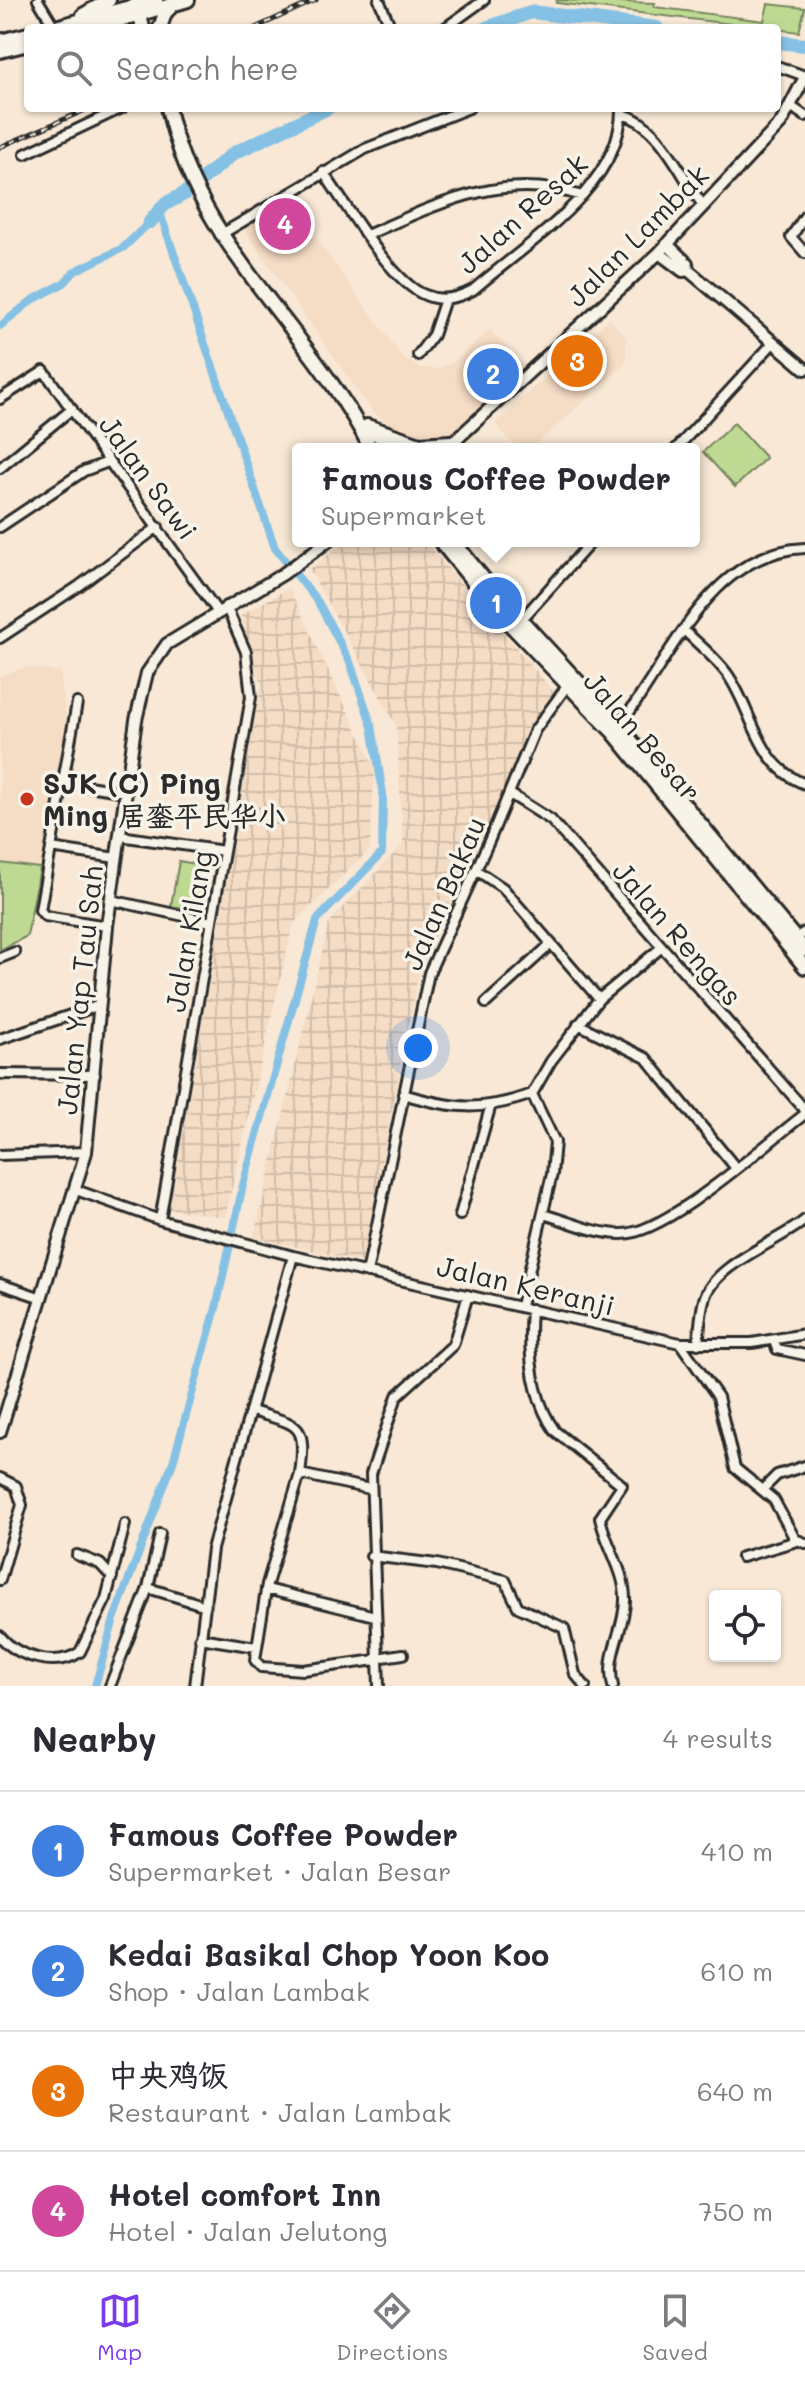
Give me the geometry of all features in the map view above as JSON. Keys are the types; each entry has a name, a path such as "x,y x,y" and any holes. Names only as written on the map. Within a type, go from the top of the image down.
{"main road":[{"path":"70,23 109,0"},
{"path":"67,24 145,8 172,6 188,0"},
{"path":"162,24 172,6"},
{"path":"110,24 145,8"},
{"path":"0,41 24,35"},
{"path":"0,51 24,45"},
{"path":"169,112 188,175 220,235 364,428 369,443"},
{"path":"364,428 416,443"},
{"path":"363,443 364,428"},
{"path":"364,428 387,443"},
{"name":"Jalan Besar","path":"448,547 497,611 613,732 805,967"},
{"name":"Jalan Besar","path":"449,547 522,619 619,726 800,935 805,950"}],"street":[{"path":"38,0 52,24"},
{"path":"379,0 389,24"},
{"path":"451,24 484,0"},
{"path":"781,67 805,76"},
{"name":"Jalan Lambak","path":"450,443 663,248 792,107 805,76"},
{"path":"792,107 805,116"},
{"path":"25,154 114,112"},
{"path":"220,235 365,149 459,112"},
{"name":"Jalan Resak","path":"323,172 367,235 411,288 431,297 445,299 473,290 582,196 609,162 618,140 621,112"},
{"path":"623,112 650,130 703,205"},
{"path":"367,235 454,198 486,189 529,185 582,196"},
{"path":"805,216 791,237 805,253"},
{"path":"663,248 687,263 688,270 805,369"},
{"path":"418,355 433,335 445,299"},
{"path":"681,443 773,343"},
{"name":"Jalan Sawi","path":"0,399 44,371 108,462 221,608"},
{"path":"0,468 72,409"},
{"path":"0,527 84,471 108,462"},
{"path":"0,638 79,586 158,527"},
{"name":"Jalan Yap Tau Sah","path":"1,1427 86,1152 116,858 136,720 154,658 167,644 221,608 283,574 321,547"},
{"path":"522,619 587,547"},
{"path":"619,726 684,630 727,578 756,560 786,549 805,548"},
{"name":"Jalan Kilang","path":"160,1220 252,684 246,652 221,608"},
{"path":"684,630 728,675 757,739 777,763 805,784"},
{"name":"Jalan Bakau","path":"367,1273 429,973 510,794 535,730 567,686"},
{"path":"77,703 42,914 107,926"},
{"path":"63,782 126,792"},
{"name":"Jalan Rengas","path":"510,794 551,820 805,1112"},
{"path":"120,836 224,851"},
{"path":"51,848 116,858"},
{"path":"476,870 503,888 599,999"},
{"path":"111,900 211,922"},
{"path":"486,1003 551,944"},
{"path":"403,1094 441,1106 490,1108 532,1094 578,1024 599,999 662,947"},
{"path":"0,958 15,952"},
{"path":"0,1040 100,1005"},
{"path":"578,1024 646,1058 735,1167"},
{"path":"0,1074 95,1075"},
{"path":"521,1306 543,1214 555,1142 532,1094"},
{"path":"460,1215 490,1108"},
{"path":"543,1214 609,1233 641,1232 670,1219 805,1112"},
{"path":"0,1155 86,1152"},
{"path":"76,1190 160,1220"},
{"name":"Jalan Keranji","path":"160,1220 293,1256 680,1343 774,1341 805,1334"},
{"path":"698,1344 704,1299 714,1283 767,1242 805,1220"},
{"path":"195,1686 212,1549 293,1256"},
{"path":"0,1284 42,1298"},
{"path":"381,1685 376,1659 371,1556 371,1474 397,1396 453,1345 468,1295"},
{"path":"531,1309 533,1369 548,1421 555,1431 622,1485 600,1518 621,1576 625,1601 612,1647 613,1686"},
{"path":"774,1341 779,1350 805,1355"},
{"path":"680,1343 718,1397 735,1468 774,1500 801,1542 742,1557"},
{"path":"252,1411 286,1422 301,1431 304,1439 300,1474 266,1589 256,1647 258,1664 281,1670 403,1654"},
{"path":"763,1489 777,1475 805,1466"},
{"path":"300,1474 370,1489"},
{"path":"0,1478 16,1486 22,1505 0,1580"},
{"path":"0,1636 22,1652 56,1662 71,1658 86,1646 112,1577 125,1524"},
{"path":"110,1686 148,1588 160,1534"},
{"path":"77,1555 100,1564 112,1577"},
{"path":"371,1556 437,1564 505,1580 518,1607 564,1628 575,1674 585,1686"},
{"path":"148,1588 203,1605"},
{"path":"266,1589 375,1616"},
{"path":"200,1638 256,1647"}],"shaded area":[{"path":"287,199 403,358 419,368 438,369 452,363 490,330 524,366 447,439 400,433 372,411 243,228"},
{"path":"609,319 626,337 626,363 538,443 512,443 495,424"},
{"path":"339,547 430,547 553,691 420,966 362,1262 254,1237 329,923 403,844 396,725 309,569"},
{"path":"289,588 375,768 370,849 293,924 225,1217 170,1209 261,684 241,615"},
{"name":"SJK (C) Ping Ming 居銮平民华小","path":"26,667 60,672 67,729 27,936 0,950 0,676"}],"green space":[{"path":"557,0 655,3 654,7 764,21 768,4 805,8 799,32 781,30 781,24 732,24 556,3"},
{"path":"734,423 766,458 735,487 703,452"},
{"path":"179,861 206,866 199,910 171,906"},
{"path":"0,863 40,868 27,936 0,950"}],"waterway":[{"path":"498,24 532,12 626,24"},
{"path":"781,42 805,45"},
{"path":"150,222 165,204 184,194 234,153 320,112"},
{"path":"95,1686 114,1619 173,1462 216,1308 243,1185 317,920 382,853 383,794 372,726 350,662 318,602 275,548 159,210"},
{"path":"0,326 31,301 64,283 75,271 123,248 150,222"}],"railway":[{"path":"264,24 316,0"},
{"path":"0,147 81,112"}],"place":[{"name":"Hotel comfort Inn","path":"285,224"},
{"name":"中央鸡饭","path":"577,361"},
{"name":"Kedai Basikal Chop Yoon Koo","path":"493,374"},
{"name":"Famous Coffee Powder","path":"496,603"},
{"name":"SJK (C) Ping Ming 居銮平民华小","path":"27,799"}]}
